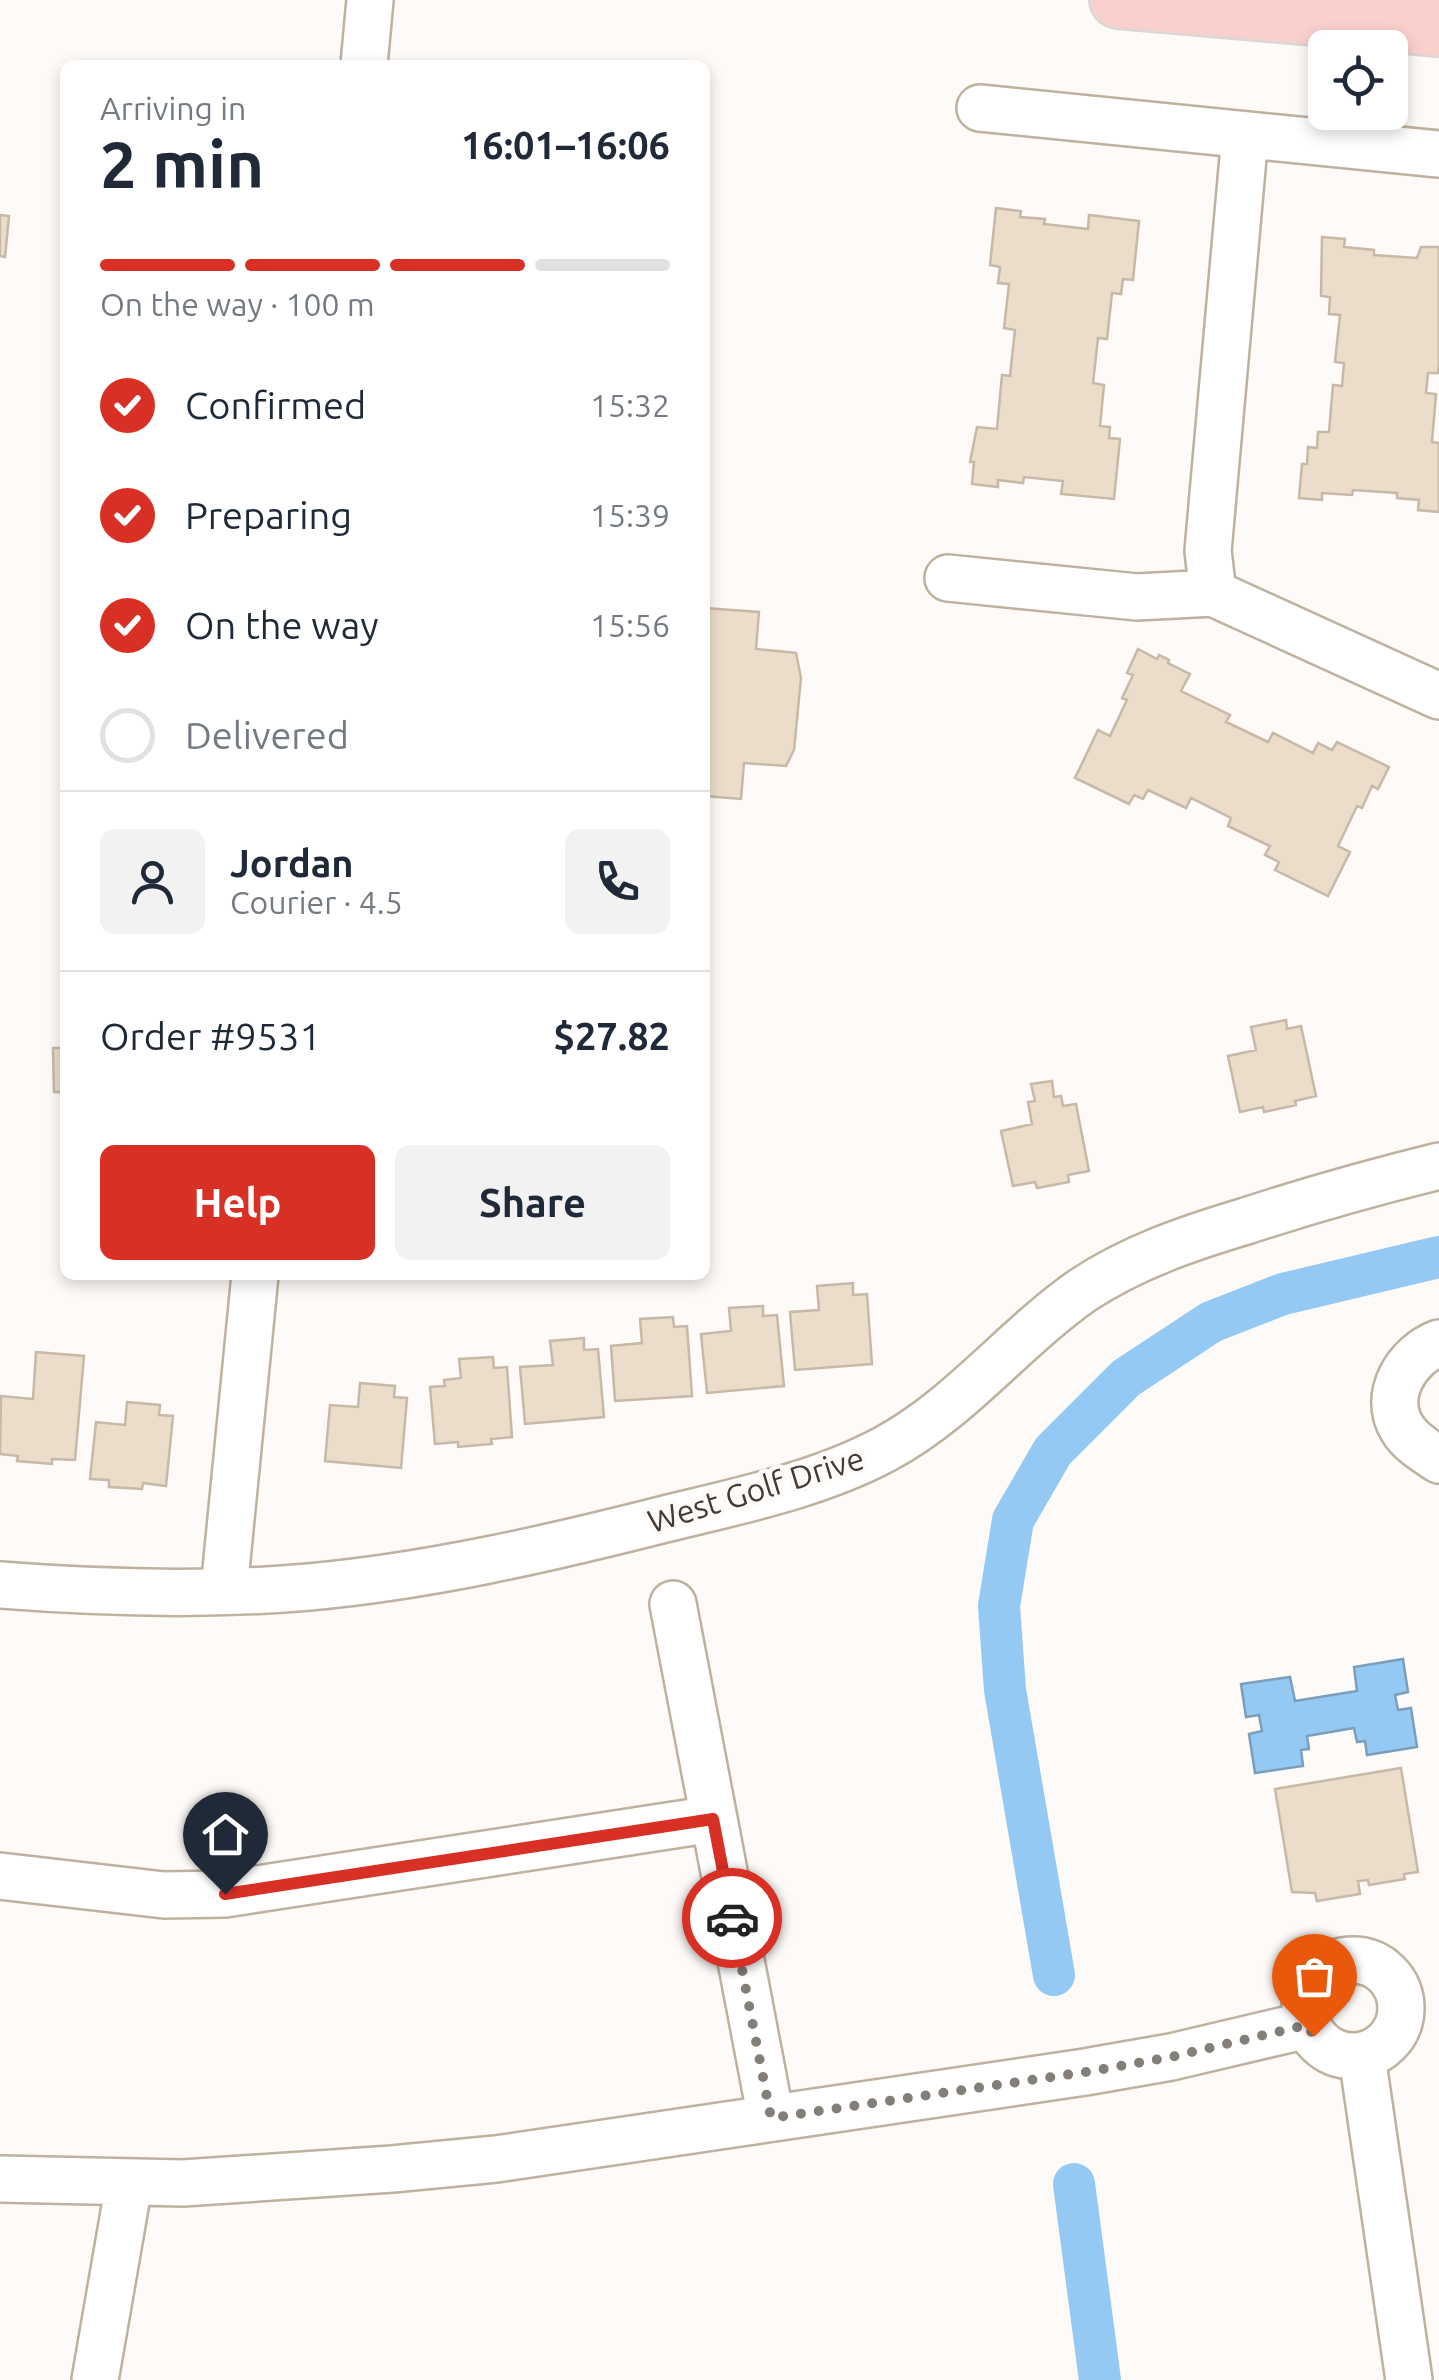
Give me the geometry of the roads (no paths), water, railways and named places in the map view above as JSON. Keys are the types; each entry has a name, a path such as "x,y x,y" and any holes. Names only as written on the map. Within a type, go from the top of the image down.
{"main road":[{"path":"1118,0 1439,28"}],"street":[{"path":"364,60 370,0"},
{"path":"980,108 1435,155"},
{"path":"1212,593 1208,550 1244,135"},
{"path":"948,578 1137,597 1212,593 1439,696"},
{"name":"West Golf Drive","path":"0,1585 128,1592 306,1587 449,1568 605,1534 826,1475 886,1449 917,1429 1080,1293 1130,1263 1201,1235 1302,1203 1439,1166"},
{"path":"224,1590 255,1280"},
{"path":"1439,1343 1412,1360 1397,1387 1396,1404 1400,1426 1411,1440 1439,1460"},
{"path":"673,1604 771,2118"},
{"path":"0,1876 164,1896 225,1894 713,1819"},
{"path":"1364,1960 1388,1975 1401,2002 1420,2021 1362,2056 1348,2056 1323,2047 1307,2025 1304,2010 1312,1982 1334,1963 1364,1960"},
{"path":"0,2179 129,2184 295,2178 496,2159 1086,2072 1171,2057 1307,2025"},
{"path":"1362,2056 1409,2380"},
{"path":"95,2380 129,2184"}],"water":[{"path":"1403,1659 1408,1692 1395,1695 1398,1710 1411,1708 1417,1747 1367,1755 1365,1741 1357,1742 1354,1728 1307,1736 1309,1749 1301,1750 1303,1766 1255,1773 1249,1734 1262,1731 1259,1715 1246,1717 1241,1684 1290,1677 1295,1701 1357,1691 1354,1667"}],"waterway":[{"path":"1054,1975 1005,1690 999,1606 1013,1520 1053,1451 1126,1378 1211,1322 1283,1294 1439,1257"},
{"path":"1074,2184 1100,2380"}]}
